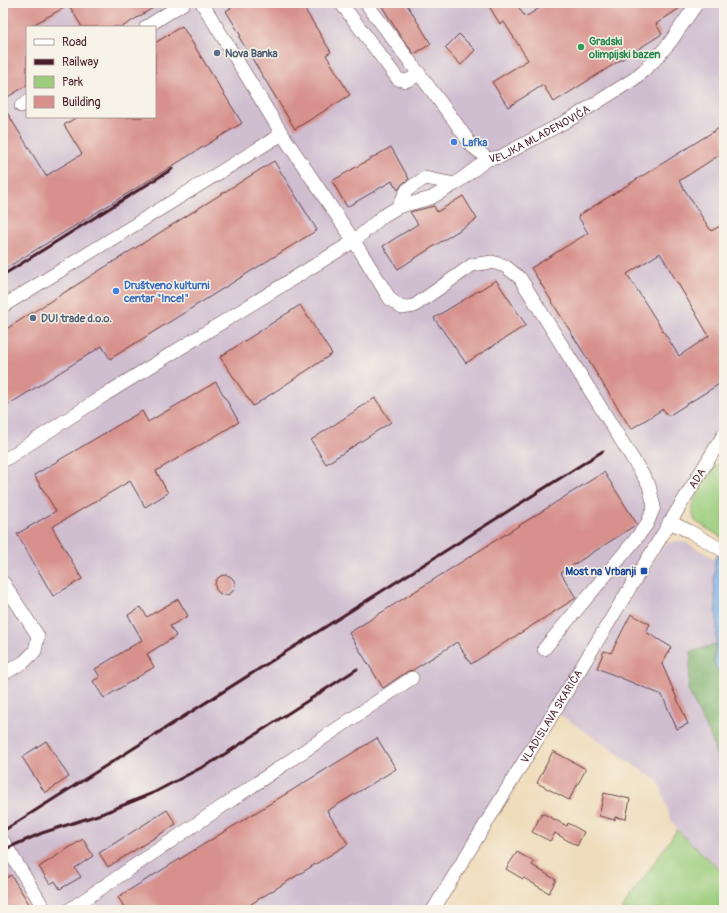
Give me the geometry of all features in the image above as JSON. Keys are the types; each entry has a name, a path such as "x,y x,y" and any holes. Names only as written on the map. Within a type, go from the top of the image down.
{"street":[{"path":"148,26 184,3"},
{"path":"202,3 282,134 354,241 390,299 402,308 414,306 472,265 492,262 505,266 520,278 649,485 654,508 647,524 544,649"},
{"path":"341,3 398,78 405,81 411,79 419,73"},
{"name":"VELJKA MLAĐENOVIĆA","path":"366,3 472,146 488,159 500,157 574,117 634,79 654,61 672,41 696,3"},
{"path":"3,306 282,134"},
{"path":"3,461 106,394 354,241 383,216 398,207 431,198 455,184 488,159"},
{"path":"398,207 407,190 425,178 455,184"},
{"name":"ADA","path":"669,522 724,434"},
{"path":"669,522 689,531 724,552"},
{"name":"VLADISLAVA SKARIĆA","path":"433,910 669,522"},
{"path":"3,582 38,636 35,651 24,662 3,674"},
{"path":"69,910 412,678"},
{"path":"3,842 45,910"}],"shaded area":[{"path":"3,3 724,3 724,434 433,910 3,910"},
{"path":"683,541 715,559 714,582 717,622 716,644 691,652 698,712 710,735 724,777 724,874 677,830 670,817 659,782 559,714 661,549 665,544"}],"green space":[{"path":"724,454 724,539 695,521 693,506 706,480"},
{"path":"716,644 714,662 724,685 724,777 710,735 688,690 691,652"},
{"path":"677,830 724,874 724,910 621,910"}],"water":[{"path":"724,543 724,685 714,662 717,622 714,582 715,559"}],"building":[{"path":"3,3 161,3 124,26 81,26 69,5 31,26 26,26 26,86 3,100"},
{"path":"239,3 301,3 331,52 326,55 350,95 295,129 239,37 241,36 226,11"},
{"path":"380,3 406,3 431,44 414,54 397,31"},
{"name":"Gradski olimpijski bazen","path":"487,3 516,3 525,17 548,3 687,3 656,24 662,34 554,102 543,85 508,107 492,82 528,60 504,22 500,24"},
{"path":"182,26 242,123 3,270 3,106 46,176 82,154 64,125 75,118 156,118 156,42"},
{"path":"459,34 475,50 461,65 445,48"},
{"path":"724,125 724,152 679,181 711,231 724,224 724,381 668,416 663,409 631,429 531,268 588,233 578,216","holes":["660,253 709,336 679,356 627,274"]},
{"path":"391,147 409,179 402,184 398,190 392,181 347,207 332,181"},
{"path":"274,161 317,230 110,359 102,346 3,408 3,331"},
{"path":"463,196 477,219 398,269 383,246 418,224 410,212 434,206 437,212"},
{"path":"496,280 526,325 466,363 434,318"},
{"path":"300,305 332,354 253,406 220,357"},
{"path":"216,382 239,422 156,471 168,493 145,507 130,481 52,527 82,579 53,596 17,534 56,511 34,475 142,411 148,422"},
{"path":"375,398 391,422 326,464 311,440"},
{"path":"604,472 637,524 561,573 576,598 471,664 457,642 413,670 408,671 383,688 349,633"},
{"path":"225,575 232,578 235,585 232,592 225,595 218,592 215,585 218,578"},
{"path":"178,599 188,616 170,626 176,636 147,654 154,667 104,698 93,681 100,677 95,669 142,640 128,615 141,607 147,617"},
{"path":"631,614 650,624 646,632 671,647 662,664 688,724 677,729 662,695 597,668 604,651 611,653"},
{"path":"377,738 396,769 327,811 348,844 251,904 254,910 126,910 118,897"},
{"path":"46,741 69,777 45,793 22,757"},
{"path":"553,751 586,769 569,800 537,783"},
{"path":"604,793 630,799 626,819 615,817 615,820 599,816"},
{"path":"167,810 176,824 108,867 99,853"},
{"path":"542,813 567,826 568,823 584,832 577,846 555,833 550,841 532,832"},
{"path":"83,839 93,856 75,868 81,877 60,889 55,881 50,884 39,867"},
{"path":"517,852 534,862 532,865 556,880 549,893 506,869"},
{"path":"11,875 33,910 3,910 3,880"}],"railway":[{"path":"3,275 172,169"},
{"path":"3,831 603,451"},
{"path":"3,850 42,833 104,813 153,793 214,761 357,669"}],"place":[{"name":"Gradski olimpijski bazen","path":"581,47"},
{"name":"Nova Banka","path":"217,53"},
{"name":"Lafka","path":"454,142"},
{"name":"Društveno kulturni centar \"Incel\"","path":"116,291"},
{"name":"DUI trade d.o.o.","path":"33,318"},
{"name":"Most na Vrbanji","path":"644,571"}]}
